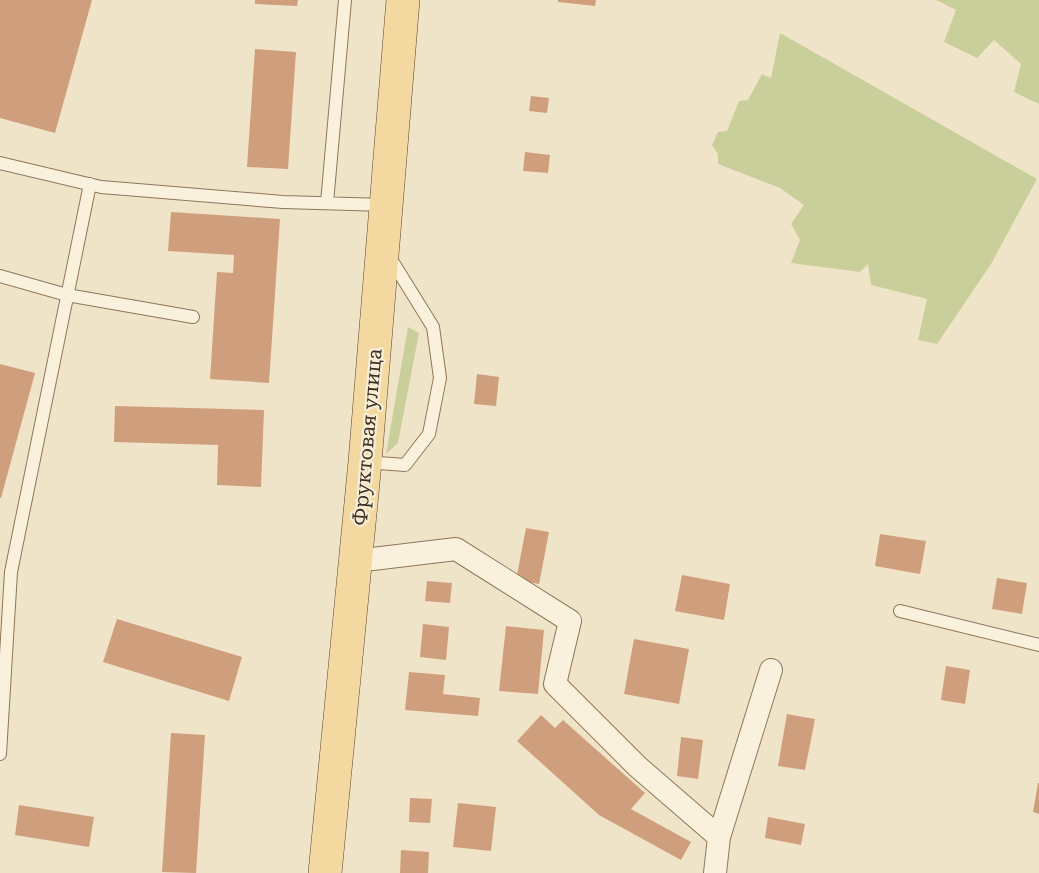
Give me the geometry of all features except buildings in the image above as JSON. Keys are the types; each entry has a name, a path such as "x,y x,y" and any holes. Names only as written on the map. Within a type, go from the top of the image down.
{"main road":[{"name":"Фруктовая улица","path":"325,873 365,462 403,0"}],"street":[{"path":"356,561 456,549 570,621 555,684 638,766 719,837"},
{"path":"715,873 719,837 771,670"}],"lane":[{"path":"327,203 345,0"},
{"path":"0,164 101,187 283,202 386,205"},
{"path":"0,754 11,572 90,184"},
{"path":"365,462 405,465 429,435 440,378 433,327 383,245"},
{"path":"0,276 67,295 193,317"},
{"path":"900,611 1039,645"}],"green space":[{"path":"936,0 1039,0 1039,104 1014,92 1021,64 994,40 977,58 944,42 956,10"},
{"path":"780,33 1037,179 991,264 937,344 918,340 927,299 871,285 868,264 860,272 791,263 800,240 791,224 804,205 780,188 718,164 718,154 712,145 718,132 727,131 739,101 748,100 762,74 771,78"},
{"path":"408,327 419,333 398,443 386,454"}]}
